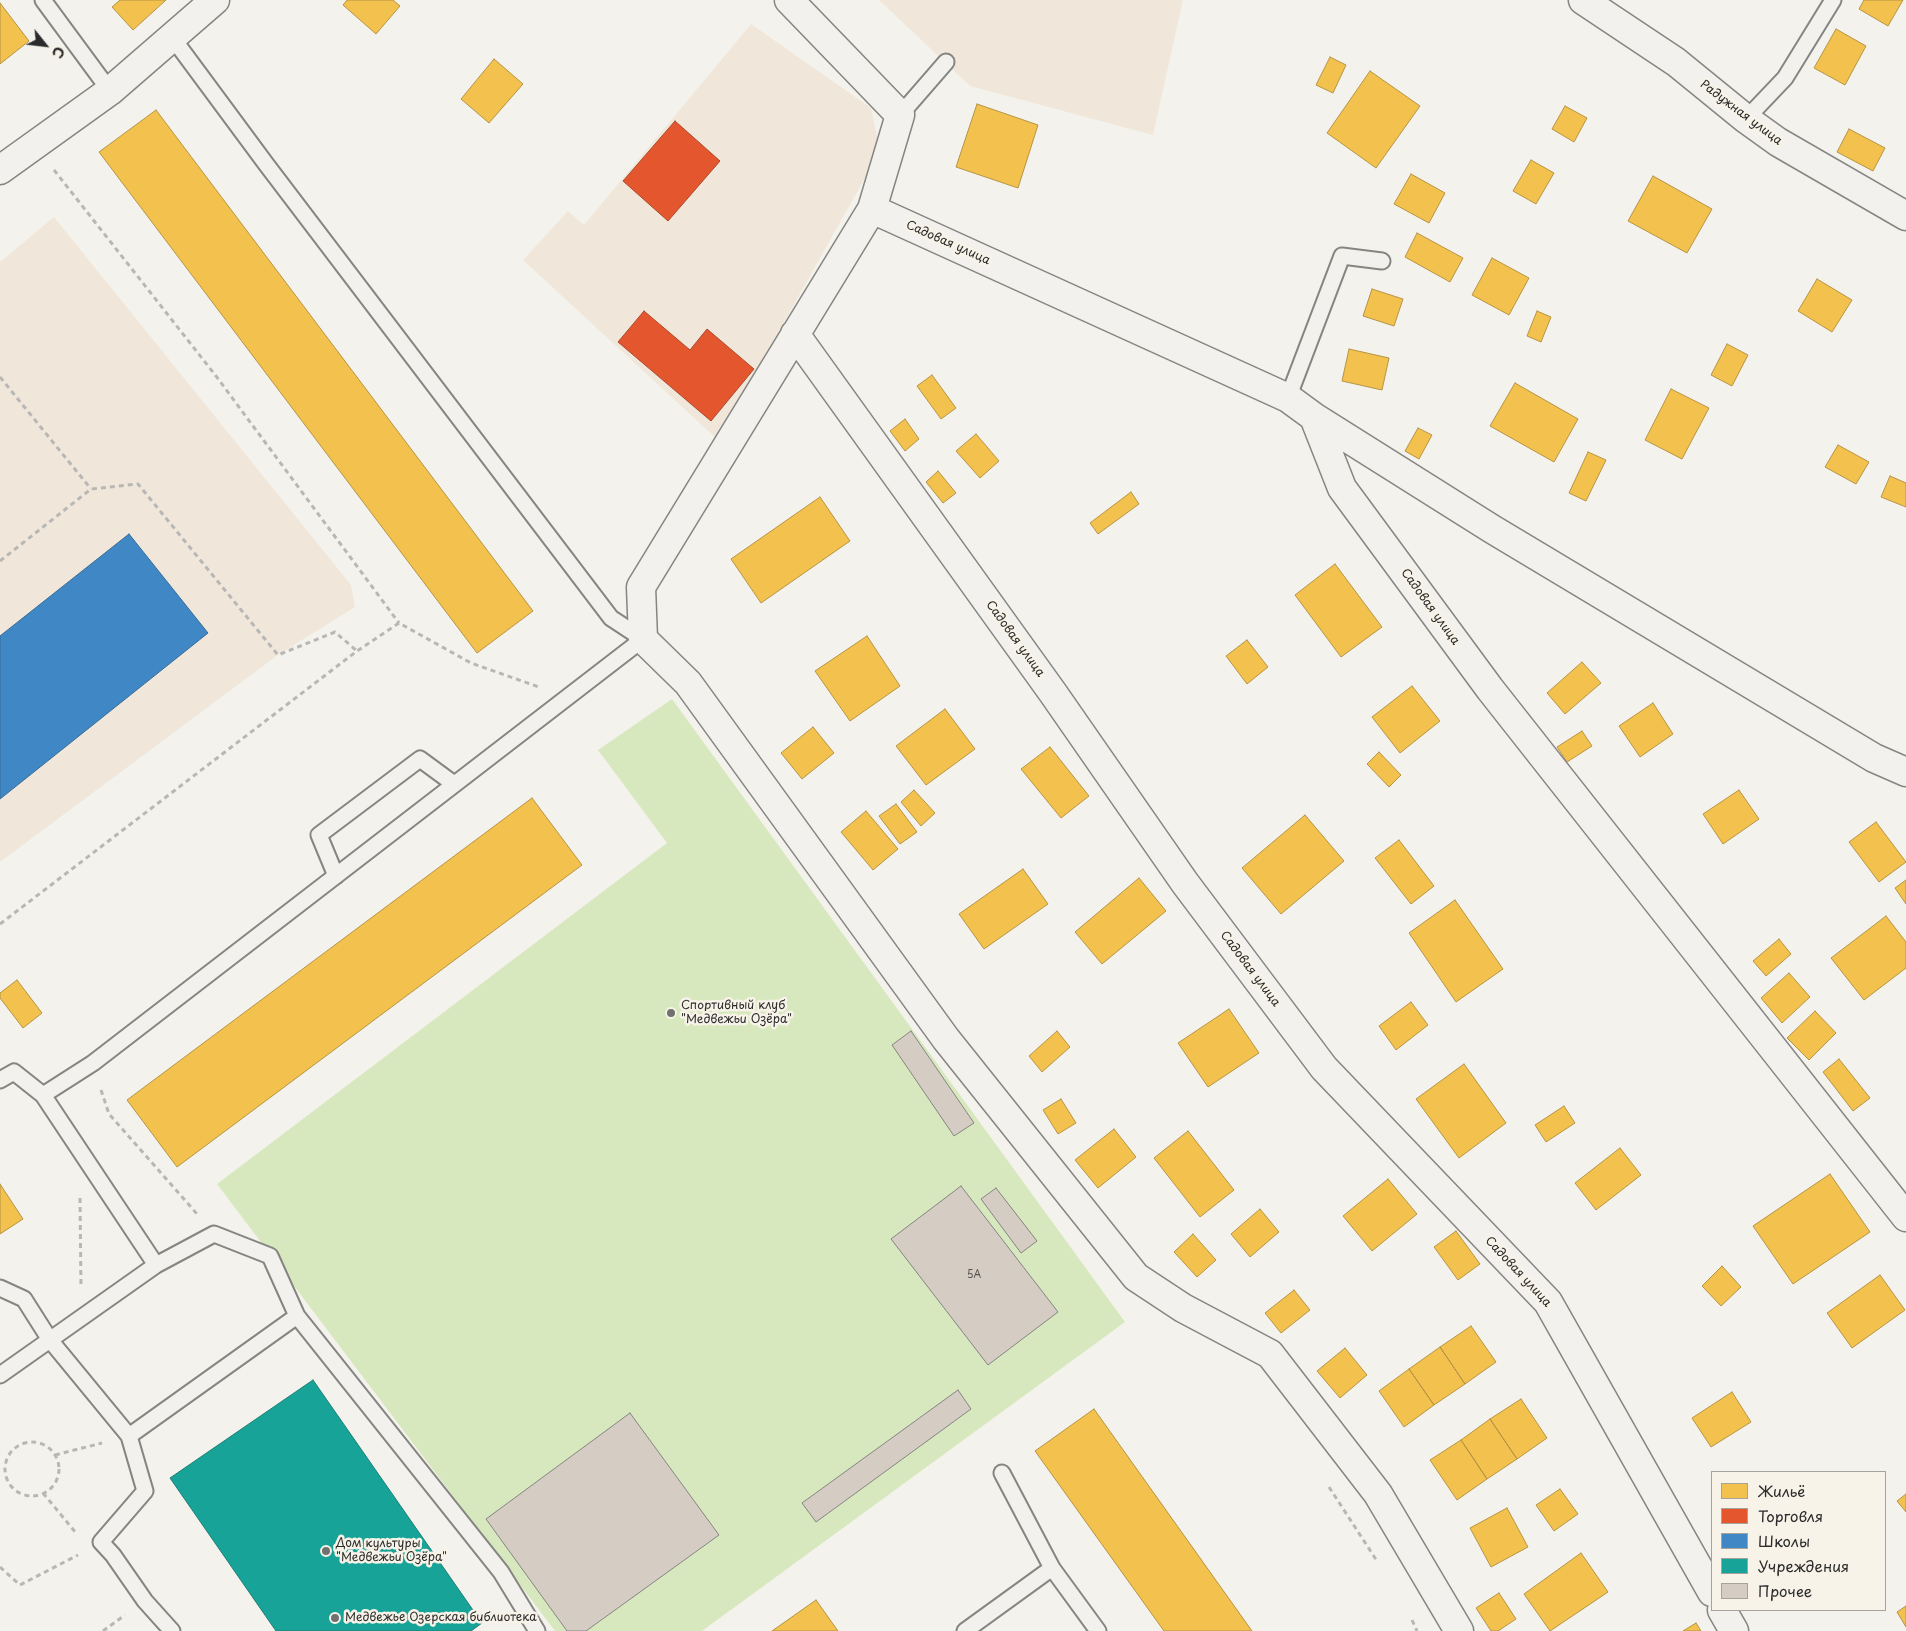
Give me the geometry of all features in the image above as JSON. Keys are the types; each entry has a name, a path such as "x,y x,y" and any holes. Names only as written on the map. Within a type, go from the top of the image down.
{"street":[{"path":"0,170 110,91 215,0"},
{"path":"789,0 900,115 872,209 641,587 643,640 688,683 946,1039 1136,1277 1183,1308 1270,1354 1378,1494 1459,1631"},
{"name":"Радужная улица","path":"1583,0 1676,62 1746,119 1778,142 1906,216"},
{"name":"Садовая улица","path":"872,209 1288,398 1314,417 1342,488 1490,688 1906,1217"},
{"name":"Садовая улица","path":"795,334 1053,693 1185,883 1324,1068 1548,1302 1711,1590"},
{"path":"1314,417 1492,530 1874,758 1906,772"},
{"path":"1723,1611 1734,1631"}],"lane":[{"path":"43,0 110,91"},
{"path":"1746,119 1785,78 1834,0"},
{"path":"43,1095 93,1063 643,640 611,618 266,164 172,37"},
{"path":"900,115 946,62"},
{"path":"1288,398 1342,256 1382,261"},
{"path":"336,876 319,835 420,759 454,784"},
{"path":"0,1080 14,1072 43,1095 156,1266"},
{"path":"0,1376 156,1266 214,1234 270,1256 297,1316 501,1572 537,1631"},
{"path":"0,1288 24,1299 50,1340 129,1436 145,1491 95,1546 113,1555 145,1601 172,1631"},
{"path":"129,1436 297,1316"},
{"path":"1002,1473 1052,1568 1098,1631"},
{"path":"965,1631 1052,1568"}],"path":[{"path":"34,144 216,376 399,623 472,663 524,681 566,699"},
{"path":"0,377 91,489"},
{"path":"0,561 91,489 138,484 278,654 335,632 357,650"},
{"path":"0,924 357,650 399,623"},
{"path":"93,1063 108,1114 214,1234"},
{"path":"79,1150 81,1318"},
{"path":"55,1455 129,1436"},
{"path":"24,1442 42,1444 55,1455 59,1467 57,1479 50,1489 43,1493 27,1496 16,1491 8,1482 4,1470 6,1458 13,1448 24,1442"},
{"path":"0,1567 20,1585 95,1546 43,1493"}],"shaded area":[{"path":"879,0 1183,0 1153,135 970,86"},
{"path":"751,24 871,108 880,151 718,440 523,260 568,211 584,225"},
{"path":"54,217 351,585 355,607 278,655 0,862 0,262"}],"green space":[{"name":"Спортивный клуб \"Медвежьи Озёра\"","path":"672,699 1125,1322 702,1631 555,1631 217,1184 667,843 598,750"}],"building: Жильё":[{"path":"120,0 166,0 133,30 112,7"},
{"path":"347,0 393,0 400,6 376,34 343,5"},
{"path":"1864,0 1903,0 1888,26 1859,9"},
{"path":"0,3 29,41 0,64"},
{"path":"1836,29 1866,46 1845,85 1814,68"},
{"path":"1330,57 1346,65 1333,93 1316,85"},
{"path":"494,59 523,84 489,123 461,99"},
{"path":"1370,71 1420,106 1376,168 1327,133"},
{"path":"977,104 1038,125 1018,188 956,167"},
{"path":"1565,106 1587,118 1574,142 1552,129"},
{"path":"156,110 533,611 477,653 99,152"},
{"path":"1849,129 1885,148 1873,171 1837,152"},
{"path":"1531,160 1554,173 1536,204 1513,191"},
{"path":"1411,174 1445,193 1429,223 1394,204"},
{"path":"1653,176 1712,209 1687,253 1628,221"},
{"path":"1417,233 1463,258 1450,282 1405,257"},
{"path":"1492,258 1529,278 1509,315 1472,295"},
{"path":"1817,279 1852,300 1832,332 1798,311"},
{"path":"1372,289 1403,299 1394,326 1363,316"},
{"path":"1537,311 1551,317 1541,342 1527,336"},
{"path":"1727,344 1748,355 1732,386 1711,375"},
{"path":"1349,349 1389,358 1382,390 1342,381"},
{"path":"932,375 956,408 941,419 917,386"},
{"path":"1515,383 1578,419 1554,462 1490,426"},
{"path":"1671,389 1709,408 1682,459 1645,440"},
{"path":"905,419 919,439 905,451 890,431"},
{"path":"1418,428 1432,435 1419,459 1405,451"},
{"path":"976,434 999,461 980,478 956,451"},
{"path":"1838,445 1869,462 1856,484 1825,467"},
{"path":"1588,452 1606,460 1586,501 1569,493"},
{"path":"938,471 956,493 943,503 926,482"},
{"path":"1890,476 1906,483 1906,507 1881,497"},
{"path":"1131,492 1139,504 1098,534 1090,523"},
{"path":"820,497 850,541 761,603 731,559"},
{"path":"1335,564 1382,627 1341,657 1295,595"},
{"path":"867,636 900,686 850,721 815,671"},
{"path":"1247,640 1268,667 1247,684 1226,656"},
{"path":"1582,662 1601,683 1565,714 1547,693"},
{"path":"1412,686 1440,721 1400,753 1372,717"},
{"path":"1653,703 1673,734 1640,757 1619,726"},
{"path":"945,709 975,749 926,785 896,746"},
{"path":"813,727 834,753 802,779 781,753"},
{"path":"1582,731 1592,746 1567,762 1557,747"},
{"path":"1050,747 1089,796 1061,818 1021,769"},
{"path":"1379,752 1401,775 1389,787 1367,764"},
{"path":"914,790 935,813 921,826 901,802"},
{"path":"1739,790 1759,819 1723,844 1703,814"},
{"path":"532,798 582,865 177,1167 127,1100"},
{"path":"896,804 917,832 900,844 879,816"},
{"path":"866,811 898,849 873,870 841,832"},
{"path":"1305,815 1344,861 1281,914 1242,868"},
{"path":"1876,822 1906,862 1879,882 1849,842"},
{"path":"1399,840 1434,886 1411,904 1375,858"},
{"path":"1023,869 1048,904 984,949 959,914"},
{"path":"1139,878 1166,911 1102,964 1075,932"},
{"path":"1906,880 1906,904 1895,888"},
{"path":"1455,900 1503,969 1456,1002 1409,933"},
{"path":"1886,916 1906,942 1906,968 1864,1000 1831,958"},
{"path":"1779,939 1791,954 1766,976 1753,961"},
{"path":"1789,973 1810,997 1782,1023 1761,998"},
{"path":"17,980 42,1013 23,1028 0,998 0,993"},
{"path":"1411,1002 1428,1025 1396,1050 1379,1026"},
{"path":"1229,1009 1259,1053 1208,1087 1178,1043"},
{"path":"1815,1011 1836,1033 1809,1060 1787,1038"},
{"path":"1057,1031 1070,1047 1042,1072 1029,1056"},
{"path":"1839,1059 1870,1098 1853,1111 1823,1072"},
{"path":"1464,1064 1506,1123 1459,1158 1416,1099"},
{"path":"1061,1099 1076,1123 1058,1134 1043,1110"},
{"path":"1564,1106 1575,1123 1546,1142 1535,1125"},
{"path":"1114,1129 1136,1157 1098,1188 1075,1160"},
{"path":"1188,1131 1234,1190 1200,1217 1154,1158"},
{"path":"1620,1148 1641,1175 1596,1210 1575,1183"},
{"path":"1830,1174 1870,1232 1793,1284 1753,1226"},
{"path":"1388,1179 1417,1214 1372,1251 1343,1216"},
{"path":"0,1184 23,1219 0,1234"},
{"path":"1260,1209 1279,1232 1250,1257 1231,1234"},
{"path":"1456,1231 1480,1264 1458,1280 1434,1247"},
{"path":"1193,1234 1216,1260 1197,1277 1174,1252"},
{"path":"1722,1266 1741,1287 1721,1306 1702,1286"},
{"path":"1880,1275 1905,1310 1852,1348 1827,1313"},
{"path":"1294,1290 1310,1310 1281,1333 1265,1313"},
{"path":"1471,1326 1496,1362 1465,1384 1440,1347"},
{"path":"1440,1347 1465,1384 1434,1405 1409,1369"},
{"path":"1345,1348 1367,1375 1340,1398 1317,1371"},
{"path":"1409,1369 1434,1405 1404,1427 1379,1391"},
{"path":"1732,1392 1751,1422 1711,1447 1692,1418"},
{"path":"1521,1399 1547,1438 1517,1459 1490,1419"},
{"path":"1094,1409 1252,1631 1164,1631 1035,1451"},
{"path":"1490,1419 1517,1459 1487,1479 1461,1440"},
{"path":"1461,1440 1487,1479 1457,1500 1430,1460"},
{"path":"1560,1489 1578,1514 1554,1531 1536,1505"},
{"path":"1906,1494 1906,1512 1897,1501"},
{"path":"1507,1508 1528,1547 1491,1567 1470,1528"},
{"path":"1581,1553 1608,1592 1550,1631 1524,1594"},
{"path":"1499,1593 1516,1619 1498,1631 1491,1631 1476,1608"},
{"path":"816,1600 838,1631 772,1631"},
{"path":"1906,1606 1906,1627 1897,1612"},
{"path":"1696,1623 1701,1631 1683,1631"}],"building: Торговля":[{"path":"675,121 720,161 668,221 623,181"},
{"path":"644,311 690,350 707,329 754,369 711,421 618,342"}],"building: Школы":[{"path":"129,534 208,633 0,799 0,636"}],"building: Учреждения":[{"name":"Дом культуры \"Медвежьи Озёра\"","path":"313,1380 482,1623 471,1631 276,1631 170,1478"}],"building: Прочее":[{"path":"911,1031 974,1123 954,1136 892,1045"},
{"path":"961,1186 1058,1312 988,1365 891,1239"},
{"path":"996,1188 1037,1241 1021,1253 981,1199"},
{"path":"958,1390 971,1409 816,1522 802,1503"},
{"path":"630,1413 719,1535 586,1631 567,1631 486,1519"}],"place":[{"name":"Спортивный клуб \"Медвежьи Озёра\"","path":"671,1013"},
{"name":"Дом культуры \"Медвежьи Озёра\"","path":"326,1551"},
{"name":"Медвежье Озерская библиотека","path":"335,1618"}]}
